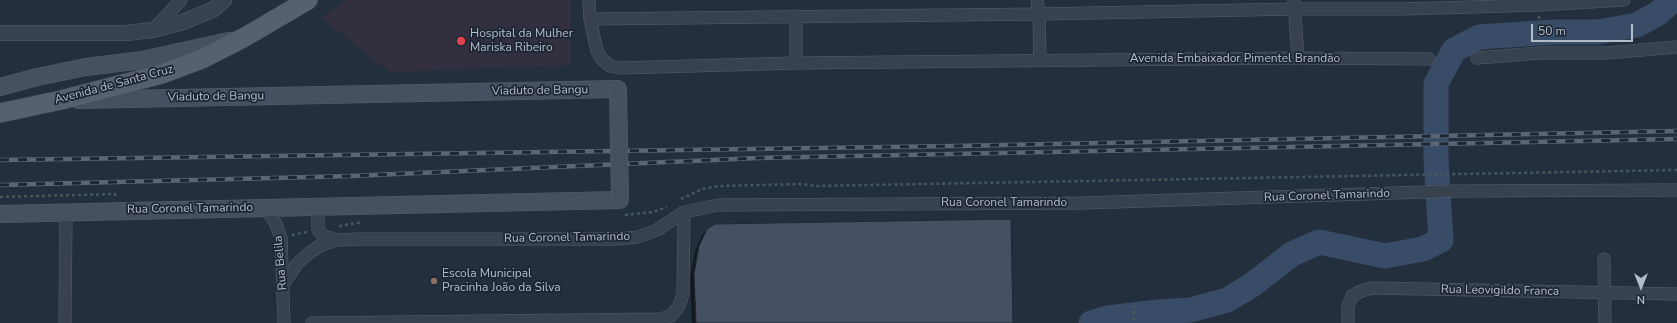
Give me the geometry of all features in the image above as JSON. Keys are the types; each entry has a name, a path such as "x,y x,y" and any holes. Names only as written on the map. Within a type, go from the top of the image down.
{"main road":[{"name":"Avenida de Santa Cruz","path":"0,113 61,100 162,74 202,59 245,37 308,0"},
{"path":"0,86 37,77 86,68 142,60 245,37"},
{"name":"Viaduto de Bangu","path":"61,100 618,89 620,200 329,207"},
{"name":"Rua Coronel Tamarindo","path":"0,214 329,207"}],"street":[{"path":"153,30 181,0"},
{"path":"0,33 126,33 153,30 183,22 214,9 224,0"},
{"path":"589,0 590,19 1039,14 1295,5 1539,5 1624,0"},
{"path":"1037,0 1039,14 1040,61"},
{"path":"1295,5 1298,58"},
{"path":"796,16 796,63"},
{"name":"Avenida Embaixador Pimentel Brandão","path":"590,19 597,51 602,59 610,66 620,68 796,63 1298,58 1429,59"},
{"path":"1477,58 1539,53 1607,53 1677,47"},
{"name":"Rua Coronel Tamarindo","path":"284,284 298,264 309,253 321,246 337,240 619,239 638,237 657,230 684,212 718,205 1082,203 1458,191 1677,190"},
{"name":"Rua Coronel Tamarindo","path":"329,207 321,210 318,215 318,230 324,236 337,240"},
{"name":"Rua Belila","path":"265,208 276,224 281,238 284,284 284,323"},
{"path":"65,323 66,212"},
{"path":"312,323 660,319 671,316 679,306 683,294 684,212"},
{"path":"1604,259 1605,323"},
{"name":"Rua Leovigildo Franca","path":"1348,323 1348,306 1352,296 1361,290 1372,288 1677,294"}],"path":[{"path":"1539,5 1539,53"},
{"path":"1134,305 1134,323"}],"shaded area":[{"name":"Hospital da Mulher Mariska Ribeiro","path":"348,0 571,0 571,65 389,72 321,17"}],"building":[{"path":"1011,219 1013,323 696,323 694,274 699,246 707,229 715,224"}],"waterway":[{"path":"1091,323 1108,318 1191,310 1227,300 1252,285 1292,254 1319,242 1385,256 1423,249 1441,240 1436,160 1436,84 1454,50 1479,37 1553,32 1598,32 1637,25 1657,14 1673,0"}],"railway":[{"path":"0,160 956,146 1677,131"},
{"path":"0,185 351,176 758,158 1677,139"}],"place":[{"name":"Hospital da Mulher Mariska Ribeiro","path":"461,41"},
{"name":"Escola Municipal Pracinha João da Silva","path":"434,281"}]}
